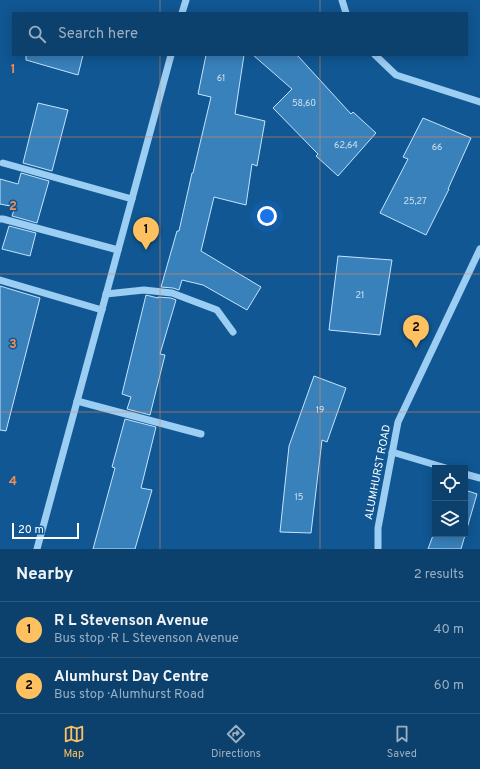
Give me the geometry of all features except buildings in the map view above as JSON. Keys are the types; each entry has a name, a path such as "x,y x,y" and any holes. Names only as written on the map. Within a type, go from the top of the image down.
{"street":[{"path":"182,12 186,0"},
{"path":"342,0 346,12"},
{"path":"37,549 171,56"},
{"path":"376,56 396,75 480,102"},
{"path":"3,164 132,199"},
{"path":"0,219 118,250"},
{"name":"ALUMHURST ROAD","path":"378,549 378,528 398,422 480,249"},
{"path":"0,280 102,310"},
{"path":"106,294 144,290 172,293 217,310 232,332"},
{"path":"77,401 201,434"},
{"path":"392,452 436,465"},
{"path":"468,475 480,478"}],"place":[{"name":"R L Stevenson Avenue","path":"146,250"},
{"name":"Alumhurst Day Centre","path":"416,348"}]}
